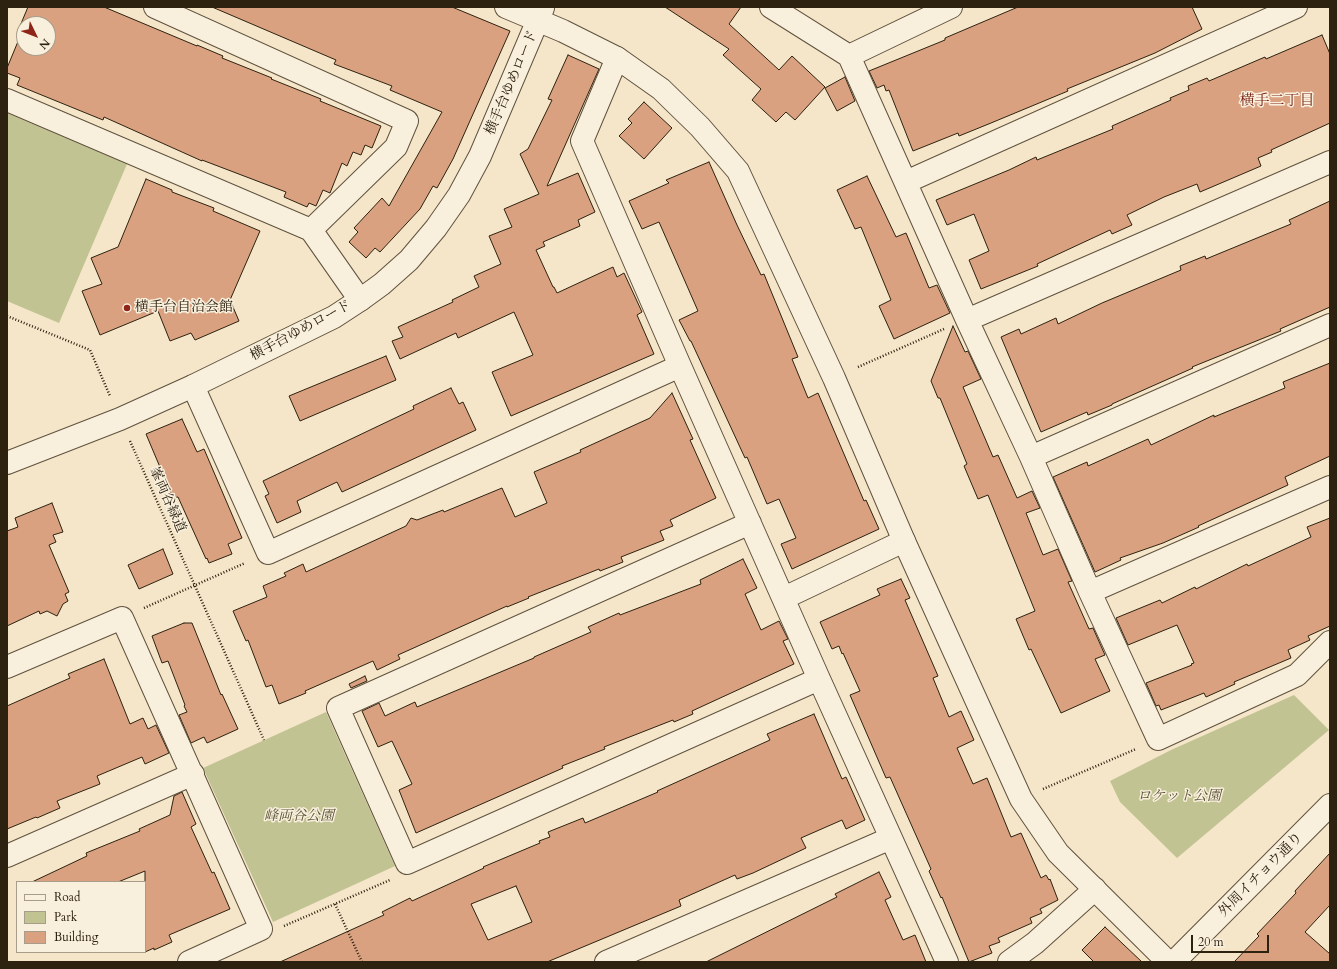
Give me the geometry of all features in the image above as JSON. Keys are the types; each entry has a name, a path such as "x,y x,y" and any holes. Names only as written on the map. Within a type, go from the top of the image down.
{"street":[{"path":"155,7 407,121 396,147 311,230"},
{"path":"506,7 541,14 563,31 617,58 661,89 700,127 738,171 834,378 904,541 1021,799 1058,853 1168,962"},
{"path":"771,7 848,56 1158,739 1297,675 1330,642"},
{"path":"848,56 951,7"},
{"path":"906,182 1296,7"},
{"name":"横手台ゆめロード","path":"7,463 120,419 193,386 334,317 382,284 408,260 436,228 459,195 480,156 541,14"},
{"path":"617,58 582,141 819,679 947,962"},
{"path":"7,100 311,230 360,300"},
{"path":"967,320 1330,162"},
{"path":"1030,458 1330,326"},
{"path":"193,386 268,553 680,366"},
{"path":"1090,592 1330,488"},
{"path":"750,523 338,708 407,863 819,679"},
{"path":"784,598 904,541"},
{"path":"7,667 122,618 262,929 189,962"},
{"path":"7,856 193,774"},
{"name":"外周イチョウ通り","path":"1174,962 1330,804"},
{"path":"606,962 891,838"},
{"path":"1008,962 1035,943 1095,889"}],"path":[{"name":"峯両谷緑道","path":"7,316 90,350 264,740"},
{"path":"858,367 938,332"},
{"path":"122,618 268,553"},
{"path":"1042,790 1158,739"},
{"path":"262,929 277,929 398,876 407,863"},
{"path":"335,904 362,962"}],"green space":[{"path":"7,113 127,164 59,323 7,301"},
{"name":"ロケット公園","path":"1294,695 1329,730 1177,858 1120,802 1110,781 1171,750"},
{"name":"峰両谷公園","path":"326,712 395,866 273,922 203,768"}],"building":[{"path":"28,7 104,7 223,56 222,58 272,78 271,79 321,99 320,101 381,126 372,148 365,145 361,155 353,152 347,166 342,163 330,193 323,190 316,206 309,203 307,207 284,197 286,192 202,161 104,117 103,120 17,85 20,78 7,73 7,68 16,46 16,56 56,56 56,16 24,16"},
{"path":"212,7 452,7 510,31 453,159 437,188 433,186 420,209 380,252 375,248 366,258 349,242 358,232 354,228 382,198 389,206 442,112 390,90 392,86 334,64 336,60"},
{"path":"665,7 741,7 729,24 779,70 792,56 825,87 795,120 786,112 776,122 752,100 761,89 723,55 729,49"},
{"path":"1018,7 1192,7 1202,29 1155,53 1067,89 1068,91 959,136 958,133 913,151 889,90 886,91 884,85 877,88 869,71 945,40 945,38"},
{"path":"1322,35 1330,54 1330,123 1271,150 1272,152 1258,158 1261,166 1200,192 1197,184 1164,197 1127,215 1132,225 1112,234 1110,230 1037,264 1038,266 981,289 969,260 989,251 974,214 947,225 936,200 1009,170 1036,157 1037,160 1113,129 1112,126 1171,100 1170,98 1189,90 1188,86 1207,78 1209,81"},
{"path":"568,55 599,69 547,186 578,173 595,212 578,220 580,226 543,242 545,246 536,250 557,293 613,267 617,277 624,273 642,312 637,315 654,354 511,416 492,372 533,355 514,312 458,338 456,333 400,359 392,341 403,337 398,327 453,302 452,300 479,287 474,276 501,264 489,236 512,227 504,209 539,194 520,154 528,149 552,100 548,99"},
{"path":"845,77 855,101 837,111 825,88"},
{"path":"644,102 672,128 644,159 619,136 632,123 628,119"},
{"path":"709,162 761,275 764,274 798,357 792,359 808,398 818,393 864,501 866,500 879,529 792,569 781,544 796,538 779,499 767,504 747,457 745,458 691,341 679,320 698,311 659,222 642,229 629,201 669,183 666,180"},
{"path":"867,176 896,237 906,233 929,288 937,285 950,313 894,339 879,306 891,300 861,227 855,229 837,190"},
{"path":"146,179 172,190 172,192 214,208 213,211 260,231 230,300 239,321 195,340 191,333 170,341 158,311 100,335 82,291 102,284 91,258 118,247"},
{"path":"1330,201 1330,307 1280,329 1281,331 1192,367 1193,368 1112,405 1088,415 1087,412 1041,432 1001,337 1019,329 1021,334 1056,318 1058,324 1102,303 1181,270 1180,266 1205,256 1206,259 1291,224 1289,220"},
{"path":"953,326 965,352 968,351 981,379 963,387 993,457 998,455 1017,498 1032,491 1040,508 1026,513 1043,555 1058,549 1072,581 1068,582 1089,629 1093,628 1105,655 1095,659 1110,691 1061,713 1031,649 1029,650 1016,619 1035,611 988,495 978,499 964,466 967,464 940,398 938,398 931,381"},
{"path":"386,356 396,380 300,421 289,396"},
{"path":"1330,363 1330,456 1285,477 1288,485 1163,543 1120,558 1121,560 1095,572 1053,477 1087,462 1088,466 1148,439 1151,445 1214,415 1214,417 1285,388 1283,382"},
{"path":"451,388 459,404 463,402 476,430 342,492 337,482 297,501 301,512 277,523 265,496 269,494 263,481 414,409 413,406"},
{"path":"672,393 693,439 690,440 716,498 670,520 673,526 660,531 664,540 621,557 623,562 600,571 599,569 528,597 529,598 507,606 398,655 400,659 377,670 373,661 305,691 306,693 279,704 272,685 266,687 248,640 246,641 233,611 267,597 263,586 286,576 284,573 303,564 306,572 406,526 411,518 417,520 443,510 444,512 502,488 515,517 547,503 534,472 581,452 580,450 650,418"},
{"path":"182,419 197,452 204,449 242,538 228,544 232,554 209,563 178,497 173,498 146,434"},
{"path":"52,503 63,532 53,535 56,542 49,545 69,592 65,594 68,601 63,604 57,616 47,611 40,614 39,611 7,626 7,531 18,527 15,518"},
{"path":"1330,518 1330,626 1308,636 1310,640 1288,650 1291,658 1234,682 1235,684 1206,697 1204,693 1161,710 1159,705 1156,706 1146,683 1194,663 1177,625 1128,645 1116,618 1160,600 1162,603 1195,587 1196,589 1247,564 1248,566 1311,537 1307,527"},
{"path":"163,549 173,574 139,589 128,565"},
{"path":"743,559 757,588 745,594 761,630 779,621 788,639 783,641 794,664 692,711 693,714 674,722 673,720 604,747 605,749 562,766 563,768 416,833 399,790 412,784 392,741 378,747 362,711 379,703 385,716 415,702 417,707 534,658 591,632 588,627 619,613 620,615 701,584 700,580"},
{"path":"901,579 910,598 905,600 938,676 933,678 949,717 961,711 974,740 957,748 973,784 987,778 1011,837 1021,833 1041,878 1046,875 1049,880 1050,879 1058,900 1040,909 1042,913 1030,918 1032,923 998,938 1000,942 989,946 992,953 969,962 942,897 941,898 929,871 931,869 890,777 886,778 850,695 860,691 839,646 832,649 820,622 880,595 877,589"},
{"path":"184,623 192,623 221,695 222,694 238,729 207,743 204,737 191,743 179,715 187,712 184,706 185,705 168,661 162,663 152,636"},
{"path":"104,659 130,724 143,718 148,729 156,725 169,753 145,764 142,757 97,776 100,784 57,801 60,808 7,829 7,706 70,678 68,674"},
{"path":"365,676 367,681 351,688 349,684"},
{"path":"814,714 842,779 846,777 865,820 846,829 842,820 801,838 806,848 753,873 737,879 735,875 679,900 681,906 547,962 280,962 384,915 382,912 410,898 412,901 484,868 483,867 540,843 539,841 550,837 548,832 583,818 585,823 658,792 657,791 770,740 767,734","holes":["516,886 532,922 488,940 471,904"]},
{"path":"182,792 196,824 191,827 212,873 214,872 230,909 169,935 172,942 154,950 154,948 146,952 145,871 120,881 34,881 87,856 86,853 140,831 139,829 170,815 174,796"},
{"path":"1330,853 1330,905 1305,932 1330,954 1330,962 1234,962 1259,936 1257,934 1296,893 1295,891"},
{"path":"879,872 891,897 885,900 903,940 915,935 926,962 706,962 837,897 835,894"},
{"path":"1105,927 1142,962 1094,962 1082,950"}],"place":[{"name":"横手台自治会館","path":"127,308"}],"district":[{"name":"横手二丁目","path":"1277,102"}]}
